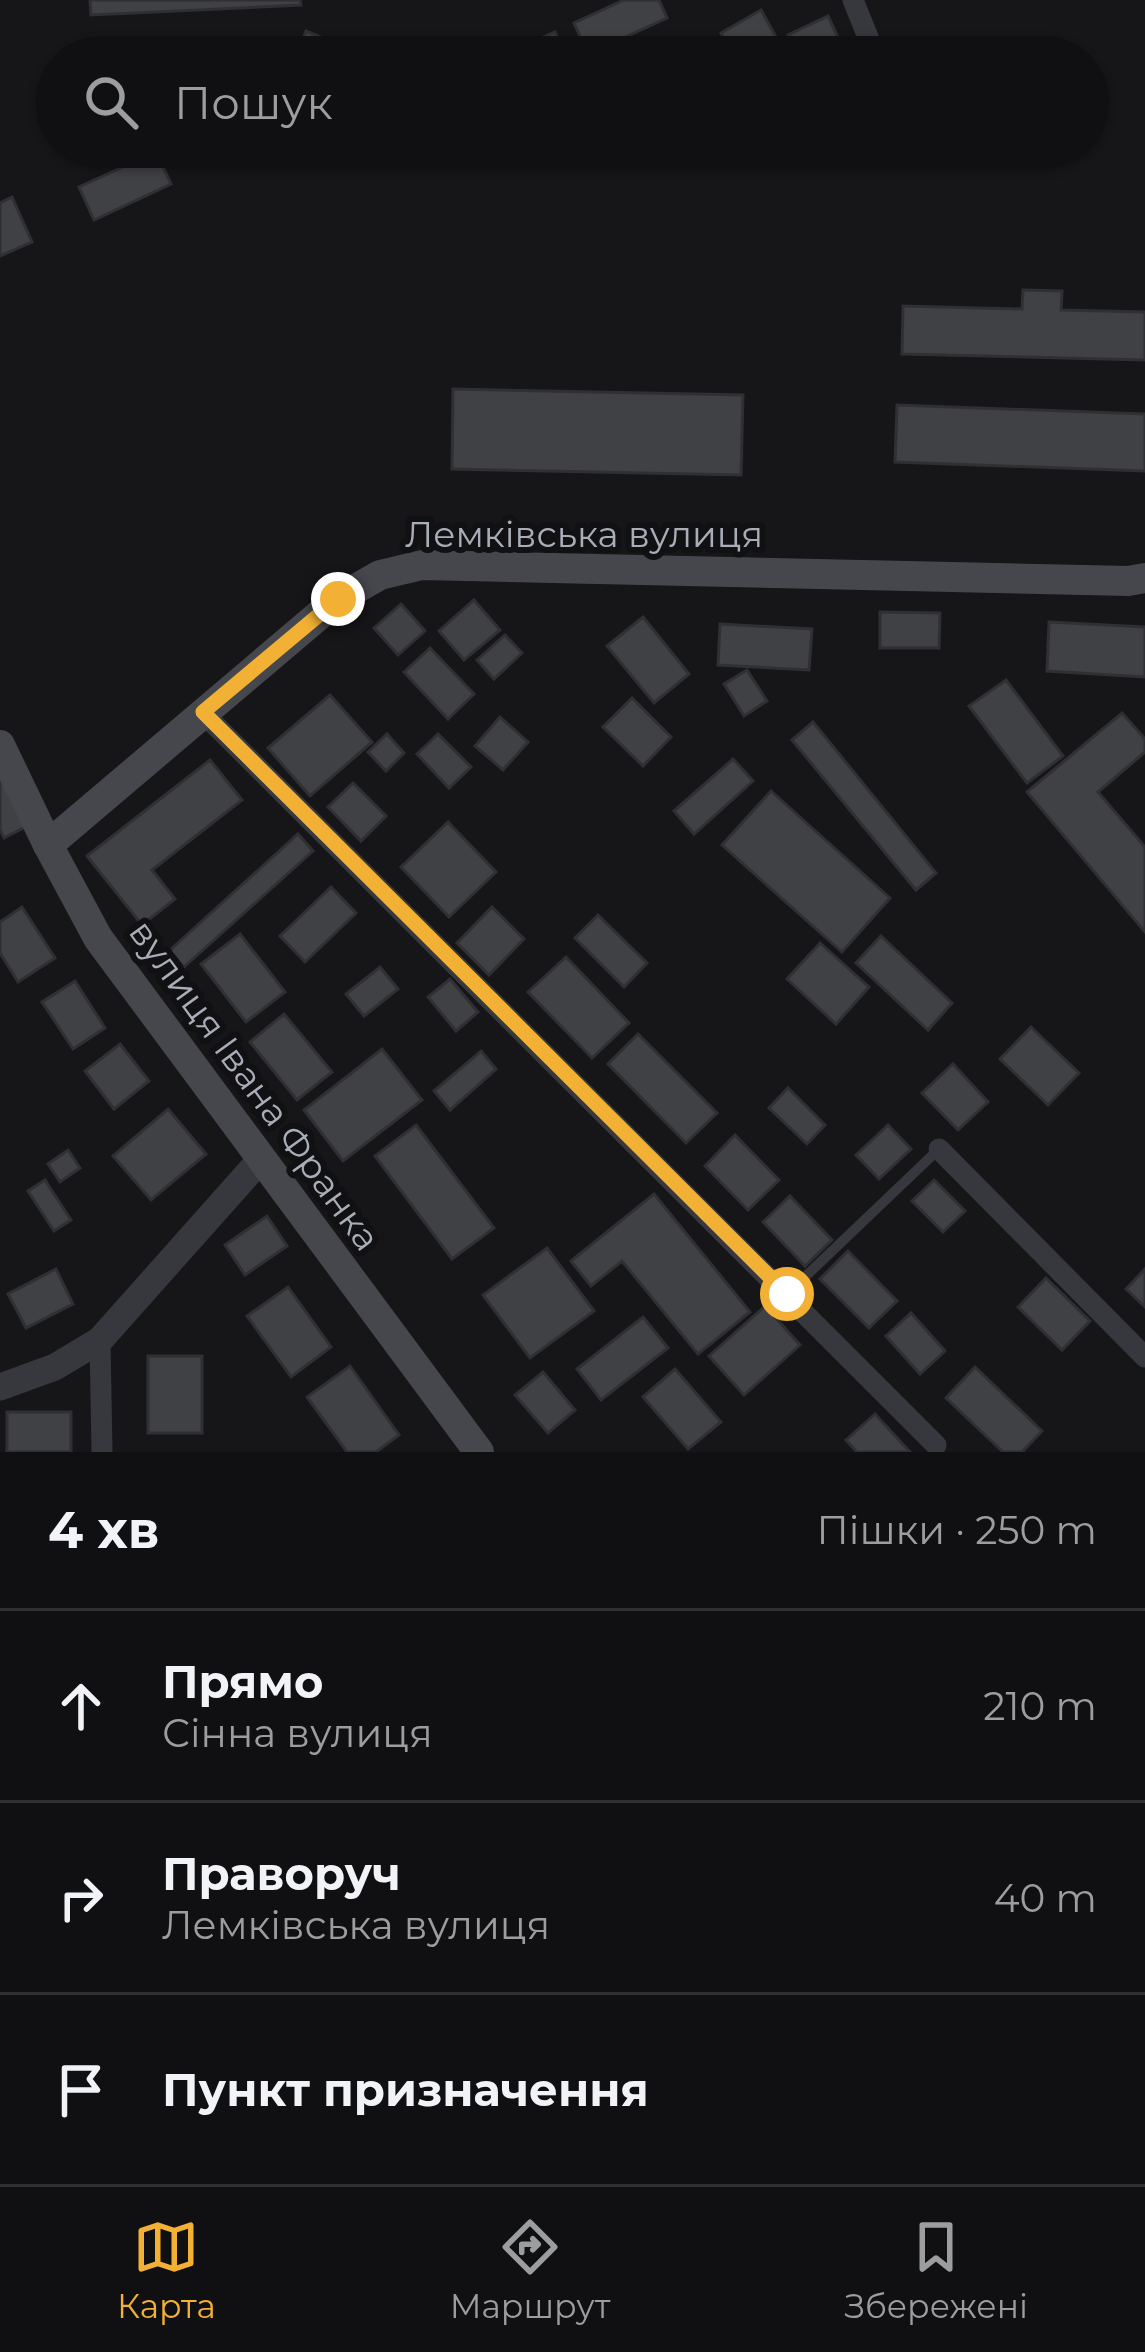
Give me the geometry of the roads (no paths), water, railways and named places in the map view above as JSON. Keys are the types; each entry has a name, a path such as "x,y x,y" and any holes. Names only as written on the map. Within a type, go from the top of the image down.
{"main road":[{"name":"Лемківська вулиця","path":"48,845 338,599 380,575 422,565 1145,578"},
{"name":"вулиця Івана Франка","path":"0,745 98,938 479,1452"}],"street":[{"path":"853,0 867,36"},
{"path":"203,712 936,1445"},
{"path":"939,1149 1145,1357"},
{"path":"0,1387 56,1367 100,1340 261,1159"},
{"path":"100,1340 102,1452"}],"lane":[{"path":"787,1294 939,1149"}]}
